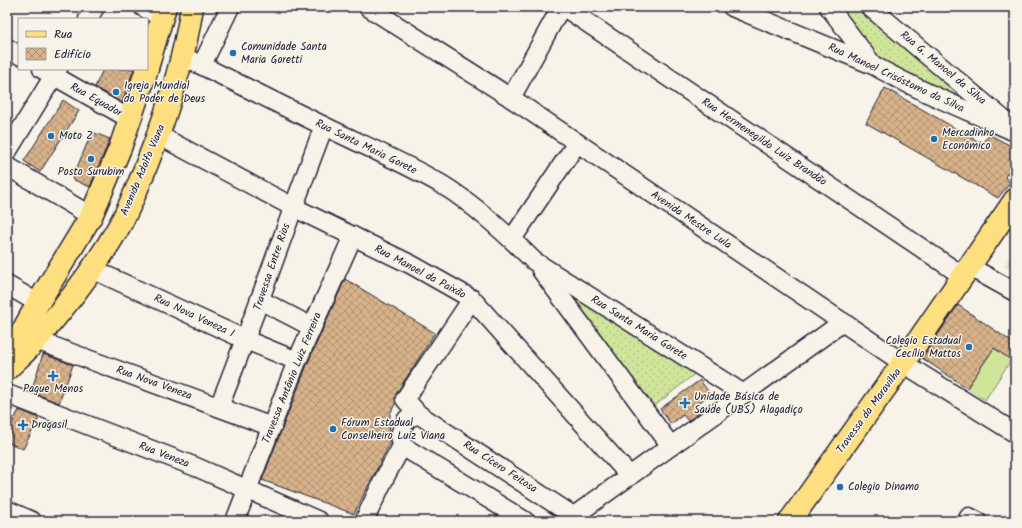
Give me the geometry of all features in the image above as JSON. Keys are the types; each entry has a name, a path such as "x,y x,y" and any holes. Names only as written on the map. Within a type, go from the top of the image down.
{"main road":[{"name":"Avenida Adolfo Viana","path":"7,369 36,340 87,275 118,229 136,193 173,90 192,7"},
{"path":"148,63 164,12"},
{"path":"7,365 21,334 38,303 91,216 120,148 145,73 160,77 171,83 173,90"},
{"name":"Travessa da Maravilha","path":"790,521 903,363 1015,200"},
{"path":"64,260 63,271 67,278 71,281 87,275"}],"street":[{"path":"89,18 95,7"},
{"path":"143,7 164,12"},
{"path":"202,66 230,7"},
{"name":"Avenida Mestre Lula","path":"368,7 510,98 903,363 1015,433"},
{"path":"510,98 562,7"},
{"name":"Rua Hermenegildo Luiz Brandão","path":"562,7 966,272 1015,292"},
{"name":"Rua Manoel Crisóstomo da Silva","path":"732,7 873,65 934,96 1015,131"},
{"path":"829,7 873,65"},
{"name":"Rua G. Manoel da Silva","path":"870,7 1015,131"},
{"path":"7,48 18,55"},
{"name":"Rua Santa Maria Gorete","path":"182,56 388,156 441,184 463,199 512,240 534,261 671,446"},
{"path":"7,152 51,71"},
{"name":"Rua Equador","path":"51,71 130,119"},
{"name":"Travessa Entre Rios","path":"219,406 246,340 293,207 324,126"},
{"name":"Rua Manoel da Paixão","path":"158,135 293,207 412,265 472,299 630,476"},
{"path":"512,240 577,143"},
{"path":"7,166 91,216"},
{"name":"Travessa Antônio Luiz Ferreira","path":"235,521 246,489 272,427 297,361 353,236"},
{"name":"Rua Santa Maria Gorete","path":"534,261 744,394"},
{"name":"Rua Nova Veneza I","path":"87,275 297,361"},
{"path":"7,285 38,303"},
{"name":"Rua Cícero Feitosa","path":"472,299 405,399 418,414 575,519"},
{"path":"260,300 312,327"},
{"path":"575,519 630,476 843,322"},
{"name":"Rua Nova Veneza","path":"36,340 219,406 272,427"},
{"name":"Rua Veneza","path":"7,394 196,467 319,521"},
{"path":"364,521 402,446 400,435 403,426 407,419 418,414"},
{"path":"402,446 525,521"},
{"path":"7,510 32,521"}],"shaded area":[{"path":"1015,248 1015,272 1004,266"}],"green space":[{"path":"834,7 861,7 987,113 904,79 866,48"},
{"path":"558,283 697,372 652,408"},
{"path":"994,348 1011,360 985,400 967,388"}],"building":[{"path":"103,70 134,70 122,103 95,87"},
{"name":"Mercadinho Econômico","path":"885,88 981,143 990,135 1015,148 1015,160 1005,177 1010,183 998,198 866,123"},
{"name":"Moto Z","path":"63,100 79,111 40,172 24,161"},
{"name":"Posto Surubim","path":"92,132 110,139 90,187 72,179"},
{"name":"Fórum Estadual Conselheiro Luiz Viana","path":"345,279 435,333 396,394 396,402 390,414 389,445 354,514 262,480 307,365"},
{"path":"958,305 1015,344 1015,355 1011,360 994,348 967,388 922,358"},
{"name":"Pague Menos","path":"43,354 73,365 59,403 31,392"},
{"path":"700,380 710,394 695,406 700,412 688,421 683,415 671,424 660,409"},
{"name":"Drogasil","path":"19,410 39,418 23,449 7,442 7,433"}],"place":[{"name":"Comunidade Santa Maria Goretti","path":"233,53"},
{"name":"Igreja Mundial do Poder de Deus","path":"116,92"},
{"name":"Moto Z","path":"51,136"},
{"name":"Mercadinho Econômico","path":"934,139"},
{"name":"Posto Surubim","path":"91,159"},
{"name":"Colegio Estadual Cecílio Mattos","path":"969,347"},
{"name":"Pague Menos","path":"53,376"},
{"name":"Unidade Básica de Saúde (UBS) Alagadiço","path":"685,403"},
{"name":"Drogasil","path":"23,425"},
{"name":"Fórum Estadual Conselheiro Luiz Viana","path":"333,429"},
{"name":"Colegio Dinamo","path":"840,487"}]}
